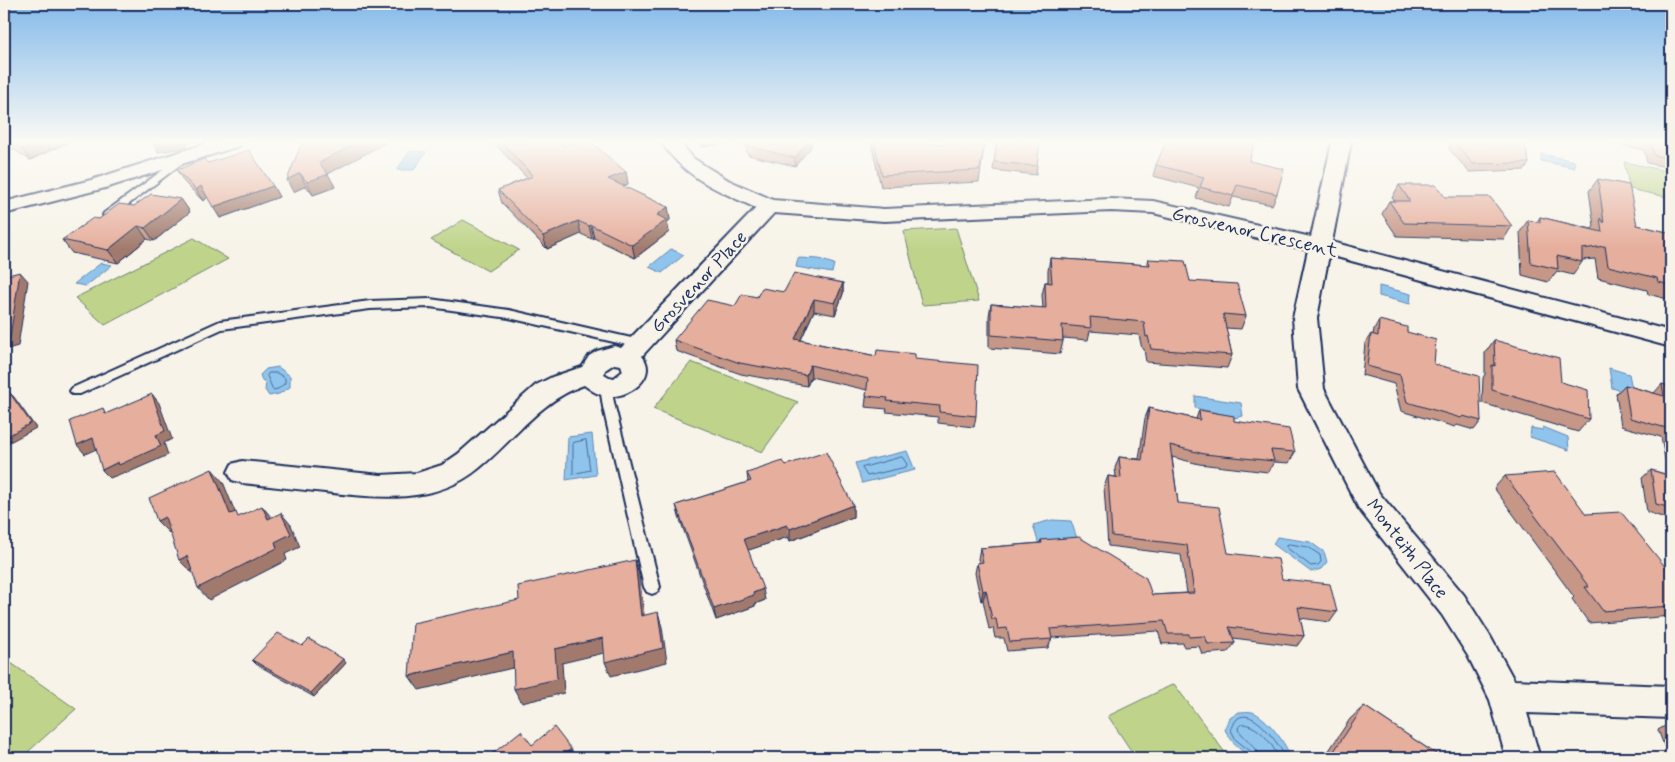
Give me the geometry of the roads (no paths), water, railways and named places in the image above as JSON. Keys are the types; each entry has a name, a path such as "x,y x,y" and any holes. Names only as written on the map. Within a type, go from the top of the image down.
{"street":[{"path":"4,208 120,178"},
{"name":"Grosvenor Crescent","path":"711,178 769,206 884,215 1130,205 1153,207 1320,246 1671,338"},
{"name":"Monteith Place","path":"1334,178 1305,318 1311,389 1369,501 1453,604 1479,646 1505,696 1523,758"},
{"name":"Grosvenor Place","path":"634,350 769,206"},
{"path":"242,472 384,488 425,483 457,470 468,462 545,392 561,383 599,380 596,363 601,359 634,350"},
{"path":"1505,696 1671,702"}],"lane":[{"path":"102,219 157,178"},
{"path":"76,391 220,325 370,305 430,303 509,314 634,350"},
{"path":"599,380 609,407 652,587"}],"water":[{"path":"671,249 684,255 662,273 649,267"},
{"path":"798,258 819,259 834,264 832,273 796,267"},
{"path":"101,263 112,265 86,286 74,284"},
{"path":"1379,286 1411,294 1410,304 1379,296"},
{"path":"278,367 290,376 290,387 279,394 269,396 265,390 266,383 260,375 266,369"},
{"path":"1609,368 1629,374 1633,394 1612,388"},
{"path":"1195,396 1241,403 1243,416 1230,419 1217,413 1195,408"},
{"path":"1543,427 1568,437 1569,450 1530,437 1531,428 1543,430"},
{"path":"592,434 596,475 566,480 568,437"},
{"path":"907,451 915,470 862,483 855,463"},
{"path":"1052,520 1071,521 1079,544 1040,548 1033,525"},
{"path":"1277,537 1310,542 1324,552 1327,562 1321,569 1311,572 1273,544"},
{"path":"1239,712 1252,712 1263,719 1281,739 1290,758 1260,758 1245,753 1238,748 1225,730 1230,718"}]}
